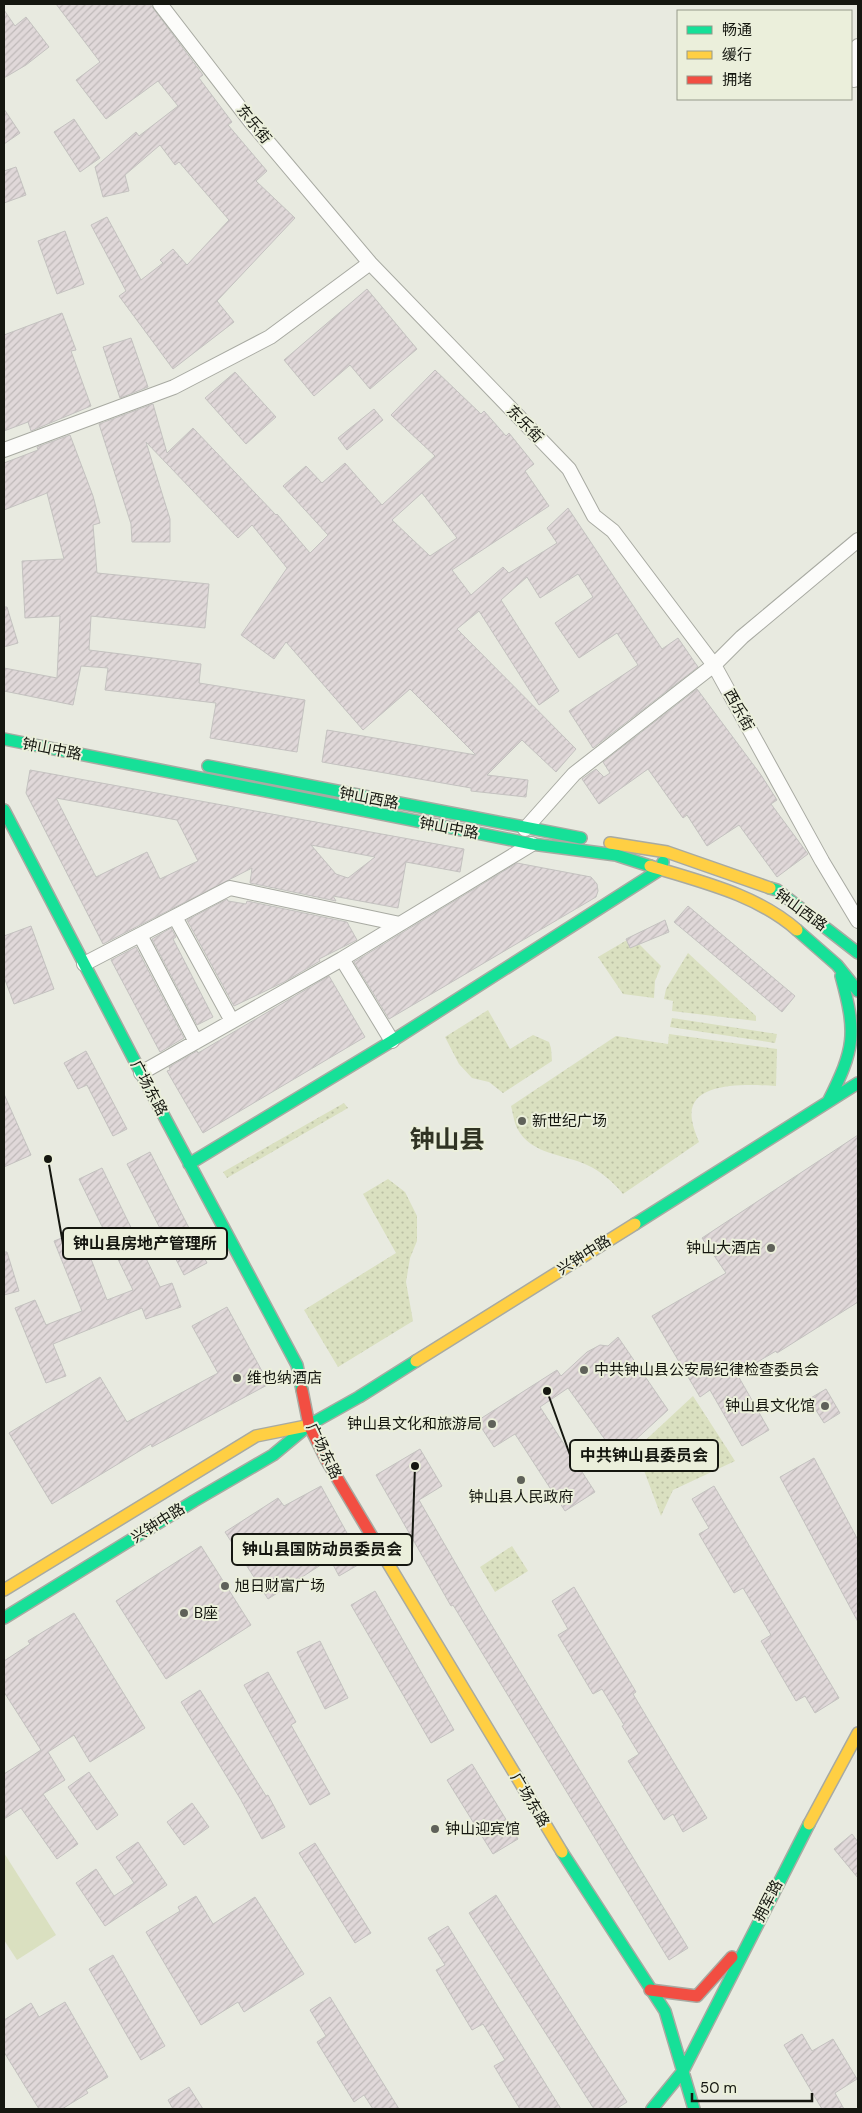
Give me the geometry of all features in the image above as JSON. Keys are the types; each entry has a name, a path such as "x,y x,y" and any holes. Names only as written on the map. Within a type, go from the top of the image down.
{"main road":[{"name":"钟山中路","path":"4,739 532,844 616,855 740,894 787,921 837,965 858,991"},
{"name":"钟山西路","path":"196,764 526,829 667,852 777,890 858,953"},
{"name":"广场东路","path":"4,810 297,1366 309,1425 327,1461 554,1841 665,2011 694,2109"},
{"path":"189,1164 392,1041 661,869 667,852"},
{"path":"828,1102 849,1058 852,1034 849,1002 837,965"},
{"name":"兴钟中路","path":"4,1618 194,1501 273,1455 309,1425 359,1397 858,1083"},
{"name":"兴钟中路","path":"4,1590 256,1436 309,1425"},
{"name":"拥军路","path":"652,2109 683,2071 858,1733"},
{"path":"650,1990 697,1996 722,1970 756,1927"}],"street":[{"name":"东乐街","path":"160,4 251,122 370,263 569,469 594,516 613,531 714,665"},
{"path":"854,80 858,46"},
{"path":"4,450 174,387 270,337 370,263"},
{"path":"526,829 574,774 714,665 742,636 858,540"},
{"name":"西乐街","path":"714,665 822,861 858,921"},
{"path":"141,1073 342,959 532,844"},
{"path":"84,964 230,888 400,924"},
{"path":"175,917 232,1022"},
{"path":"140,935 196,1042"},
{"path":"342,959 392,1041"}],"green space":[{"path":"632,937 661,966 655,981 654,998 623,994 598,957"},
{"path":"688,953 756,1016 756,1021 672,1011 673,1001 664,999 666,989"},
{"path":"488,1010 510,1049 533,1035 549,1042 551,1048 552,1061 503,1093 489,1082 472,1078 459,1064 445,1037"},
{"path":"672,1018 777,1034 775,1043 670,1027"},
{"path":"669,1034 777,1049 776,1086 722,1087 709,1091 699,1097 693,1107 692,1120 699,1142 623,1194 611,1182 587,1165 539,1149 523,1137 517,1128 511,1106 616,1036 668,1044"},
{"path":"344,1103 348,1108 227,1178 223,1172"},
{"path":"388,1179 405,1192 417,1216 417,1241 410,1258 406,1282 413,1321 338,1367 304,1310 396,1253 363,1194"},
{"path":"693,1396 735,1461 673,1490 661,1516 636,1449"},
{"path":"512,1546 528,1571 495,1592 480,1567"},
{"path":"4,1853 56,1935 17,1960 4,1940"}],"building":[{"path":"56,4 150,4 203,75 199,78 232,122 228,125 267,171 256,181 295,218 217,301 234,322 173,369 119,296 126,291 91,225 107,217 141,280 163,263 160,260 173,249 187,265 229,220 179,162 175,165 160,145 125,175 129,191 103,197 95,167 136,132 139,136 178,106 158,81 106,119 76,80 100,62"},
{"path":"4,10 15,26 26,17 49,47 26,65 4,78"},
{"path":"4,109 20,133 4,144"},
{"path":"74,119 100,158 80,172 54,132"},
{"path":"16,167 26,195 4,203 4,171"},
{"path":"65,231 84,284 57,294 38,241"},
{"path":"367,289 417,349 370,389 350,365 314,396 284,360"},
{"path":"62,313 76,350 71,351 91,406 31,431 28,422 4,431 4,335"},
{"path":"131,338 148,387 120,398 103,347"},
{"path":"435,370 481,414 484,411 506,436 509,433 534,464 525,471 549,506 452,570 471,595 503,567 509,573 557,543 547,528 568,508 662,649 678,638 698,667 593,748 569,711 638,665 617,633 579,658 555,623 593,597 578,574 540,598 527,577 501,600 559,691 539,705 479,611 457,629 576,749 556,772 522,740 487,775 528,780 526,797 471,791 471,788 322,762 327,730 476,755 410,689 363,730 286,642 274,659 241,635 287,568 252,525 238,538 146,442 170,519 170,542 132,542 131,524 99,424 153,404 167,453 193,428 277,514 310,553 328,535 283,486 306,466 322,483 345,463 382,505 435,456 391,415","holes":["422,493 457,538 430,556 392,520"]},
{"path":"235,372 276,417 246,444 205,398"},
{"path":"374,409 383,420 347,450 338,438"},
{"path":"70,435 93,496 100,523 93,525 97,573 209,584 205,628 91,616 89,650 201,664 199,683 305,700 297,752 210,738 216,703 105,690 108,668 81,666 73,705 4,691 4,668 57,678 60,616 25,618 22,561 64,559 47,493 4,510 4,463 38,450 37,447"},
{"path":"4,607 7,607 18,643 4,647"},
{"path":"697,689 761,775 777,800 771,804 808,854 777,877 739,825 707,846 687,815 683,818 648,769 599,804 582,779 596,769 604,777 610,773 603,762"},
{"path":"30,770 464,849 460,872 406,862 398,908 333,896 336,901 250,883 252,868 103,944 26,793","holes":["56,798 177,820 198,861 160,879 147,852 96,877","311,845 375,857 348,878 336,874"]},
{"path":"517,863 591,877 597,884 598,891 596,897 389,1019 354,962"},
{"path":"227,899 228,901 246,904 247,901 347,922 357,940 319,959 320,961 284,982 234,1006 187,920"},
{"path":"688,906 795,996 782,1012 674,922"},
{"path":"665,920 669,932 630,948 626,939"},
{"path":"31,926 54,989 14,1004 4,977 4,936"},
{"path":"171,928 176,937 173,939 213,1017 197,1025 152,939"},
{"path":"136,947 184,1038 160,1052 111,960"},
{"path":"329,976 365,1037 203,1133 167,1071 170,1070 169,1067 197,1051 198,1053"},
{"path":"86,1051 127,1129 113,1136 87,1085 78,1089 64,1063"},
{"path":"4,1094 31,1155 4,1167"},
{"path":"858,1135 858,1302 777,1353 776,1351 737,1374 769,1430 742,1446 710,1390 700,1397 652,1316 726,1273 702,1238"},
{"path":"150,1152 207,1263 184,1275 127,1164"},
{"path":"102,1168 160,1287 172,1283 181,1307 146,1319 142,1308 53,1344 66,1376 46,1383 15,1308 35,1300 46,1325 82,1311 54,1241 80,1231 107,1300 133,1290 79,1179"},
{"path":"4,1252 7,1252 19,1291 4,1295"},
{"path":"227,1307 269,1384 152,1447 151,1444 52,1504 9,1433 100,1377 127,1422 218,1373 192,1326"},
{"path":"618,1337 668,1410 616,1455 568,1388 540,1407 595,1492 565,1511 515,1434 494,1447 477,1421 557,1370 561,1376 587,1352 600,1345 608,1346"},
{"name":"钟山县文化馆","path":"826,1389 840,1413 824,1423 809,1399"},
{"path":"420,1449 442,1486 419,1500 483,1611 688,1948 669,1960 453,1605 451,1606 376,1475"},
{"path":"814,1458 858,1540 858,1622 780,1477"},
{"path":"321,1486 363,1562 339,1576 330,1559 268,1599 225,1532 278,1498 284,1506"},
{"path":"714,1486 839,1698 815,1713 805,1696 796,1701 761,1641 771,1635 743,1588 734,1593 699,1534 709,1528 692,1499"},
{"name":"B座","path":"201,1546 251,1625 166,1679 116,1601"},
{"path":"574,1587 636,1692 633,1694 707,1818 683,1832 673,1814 664,1820 628,1761 639,1754 622,1726 624,1725 602,1689 593,1694 558,1635 568,1629 552,1601"},
{"path":"375,1591 454,1730 431,1743 351,1605"},
{"path":"74,1613 145,1728 90,1762 74,1735 48,1752 65,1780 43,1794 78,1844 57,1859 21,1808 4,1819 4,1774 41,1750 4,1692 4,1661 30,1644 28,1641"},
{"path":"320,1641 348,1698 325,1709 297,1652"},
{"path":"268,1672 296,1722 291,1725 330,1794 310,1805 244,1685"},
{"path":"200,1690 266,1796 268,1795 285,1827 262,1839 241,1800 181,1702"},
{"path":"472,1764 518,1839 493,1854 447,1780"},
{"path":"89,1772 118,1815 97,1830 68,1787"},
{"path":"192,1803 209,1827 184,1845 167,1822"},
{"path":"852,1834 858,1842 858,1878 834,1849"},
{"path":"138,1842 167,1885 105,1926 76,1883 96,1869 114,1896 134,1883 116,1857"},
{"path":"315,1843 371,1933 355,1943 299,1853"},
{"path":"496,1895 627,2102 616,2109 594,2109 469,1913"},
{"path":"196,1896 213,1924 255,1897 304,1974 244,2012 238,2002 201,2025 146,1932 180,1911 178,1907"},
{"path":"448,1926 561,2109 520,2109 494,2066 505,2060 483,2024 472,2030 436,1970 445,1965 428,1938"},
{"path":"113,1955 165,2046 141,2060 89,1969"},
{"path":"330,1997 399,2109 373,2109 364,2095 354,2102 317,2042 326,2036 310,2010"},
{"path":"65,2002 108,2077 86,2090 88,2093 62,2109 39,2109 4,2052 4,2020 31,2003 39,2017"},
{"path":"802,2034 812,2051 833,2039 857,2079 835,2093 844,2109 822,2109 784,2045"},
{"path":"189,2087 203,2109 173,2109 168,2100"}],"traffic: fast":[{"path":"4,739 532,844 616,855 650,866"},
{"path":"208,766 581,838"},
{"path":"4,810 141,1073 297,1365 302,1390"},
{"path":"189,1164 392,1041 661,869 663,862"},
{"path":"770,888 777,890 858,953"},
{"path":"797,930 837,965 858,991"},
{"path":"828,1102 844,1068 851,1040 850,1013 841,976"},
{"path":"635,1224 858,1083"},
{"path":"4,1618 194,1501 273,1455 309,1425 359,1397 416,1361"},
{"path":"652,2109 683,2071 809,1824"},
{"path":"562,1852 665,2011 694,2109"}],"traffic: slow":[{"path":"610,843 667,852 770,888"},
{"path":"650,866 746,898 764,907 797,930"},
{"path":"416,1361 635,1224"},
{"path":"4,1590 256,1436 306,1426"},
{"path":"383,1555 562,1852"},
{"path":"809,1824 858,1733"}],"traffic: jam":[{"path":"302,1390 309,1425 327,1461 383,1555"},
{"path":"650,1990 697,1996 732,1957"}],"place":[{"name":"新世纪广场","path":"522,1121"},
{"name":"钟山县房地产管理所","path":"48,1159"},
{"name":"钟山大酒店","path":"771,1248"},
{"name":"中共钟山县公安局纪律检查委员会","path":"584,1370"},
{"name":"维也纳酒店","path":"237,1378"},
{"name":"中共钟山县委员会","path":"547,1391"},
{"name":"钟山县文化馆","path":"825,1406"},
{"name":"钟山县文化和旅游局","path":"492,1424"},
{"name":"钟山县国防动员委员会","path":"415,1466"},
{"name":"钟山县人民政府","path":"521,1480"},
{"name":"旭日财富广场","path":"225,1586"},
{"name":"B座","path":"184,1613"},
{"name":"钟山迎宾馆","path":"435,1829"}],"district":[{"name":"钟山县","path":"447,1139"}]}
